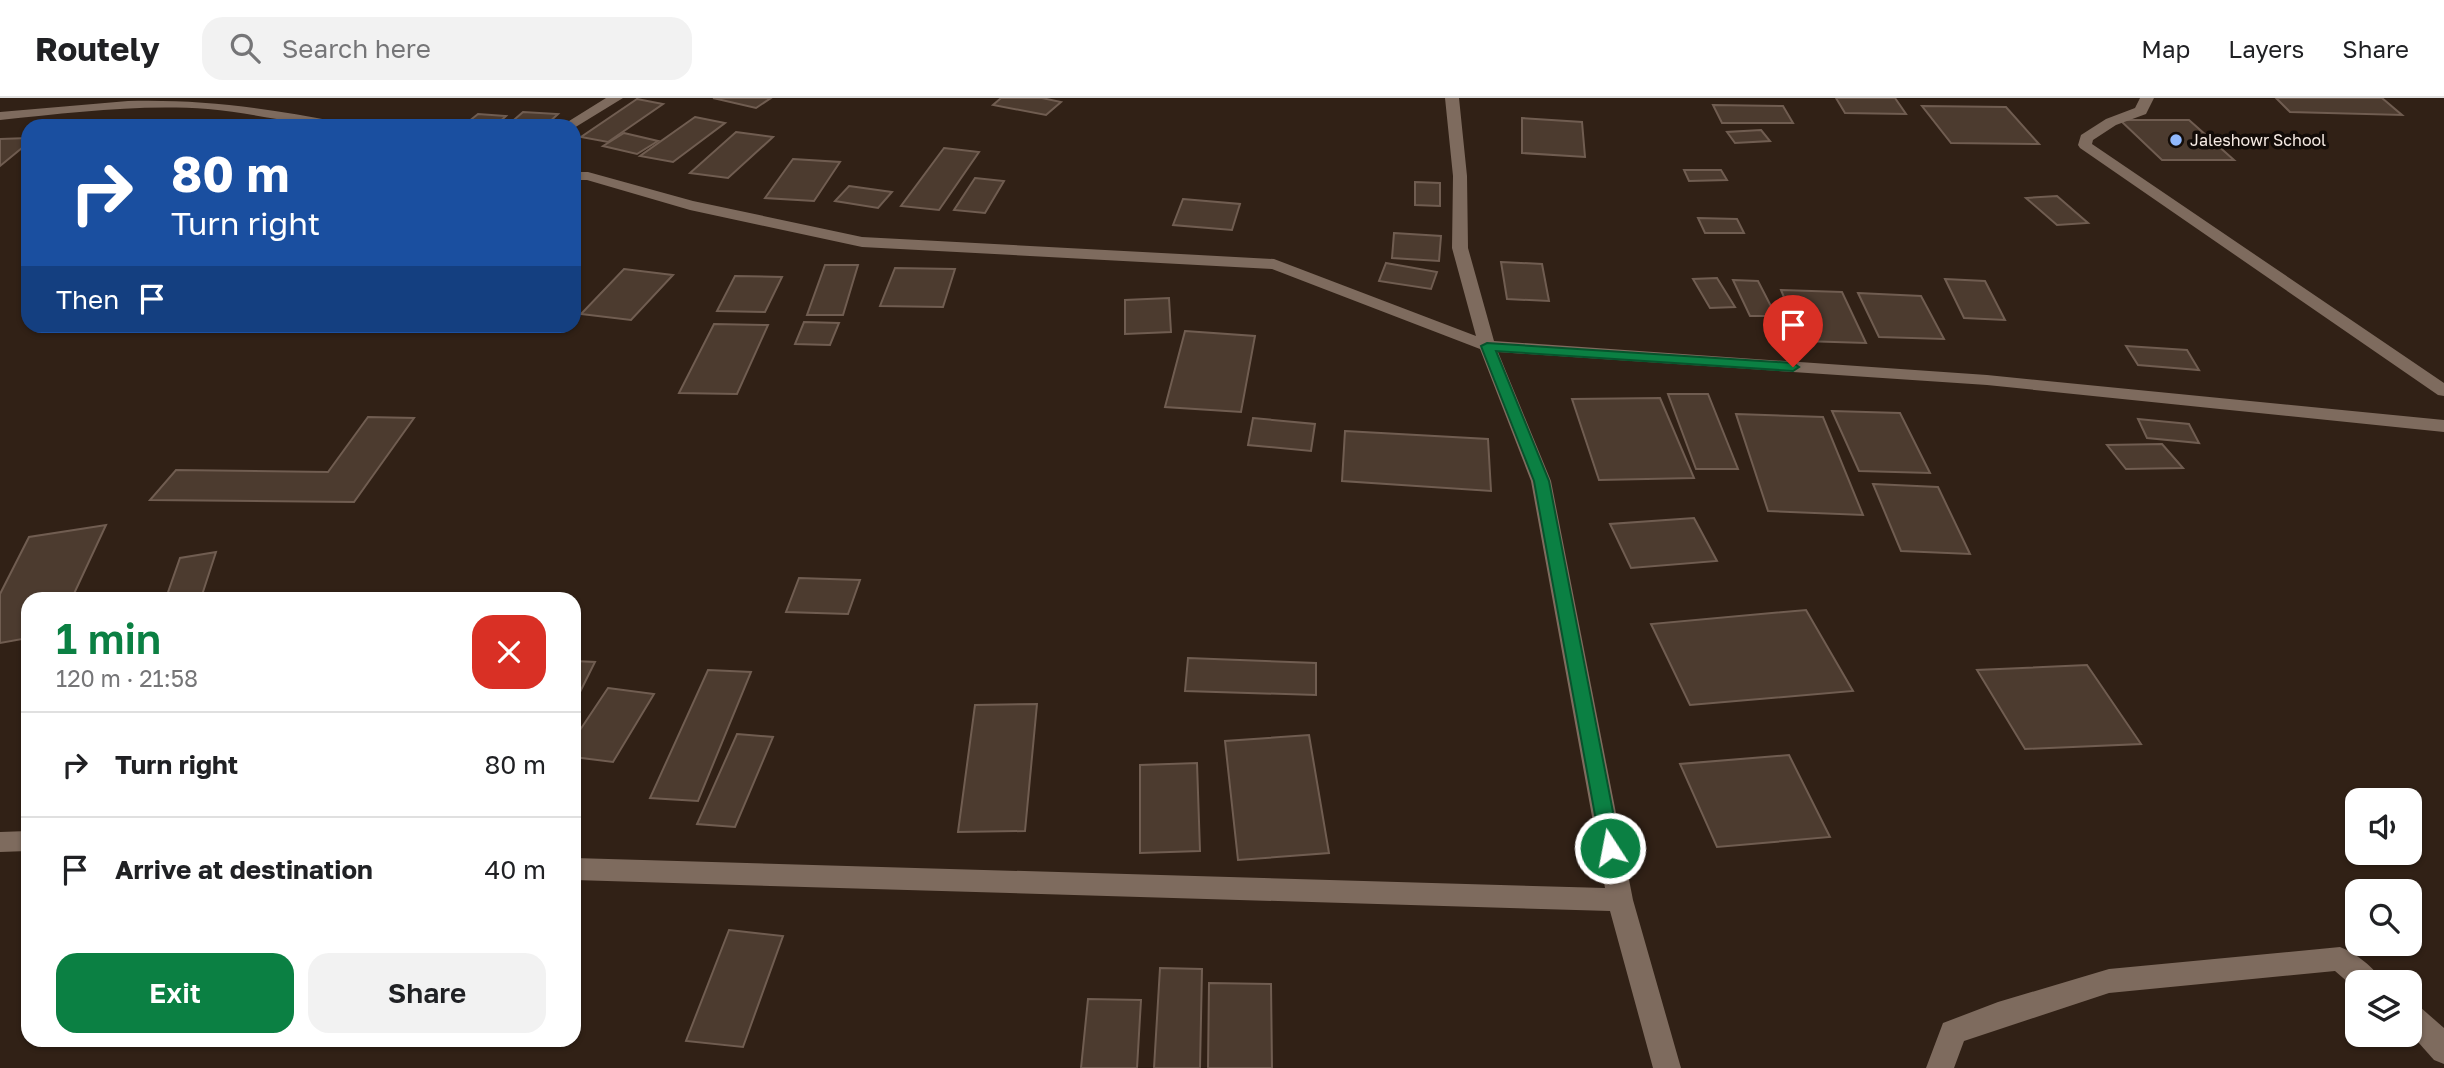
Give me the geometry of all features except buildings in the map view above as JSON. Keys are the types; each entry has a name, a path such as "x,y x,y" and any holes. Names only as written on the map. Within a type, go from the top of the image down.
{"street":[{"path":"580,119 616,98"},
{"path":"1452,98 1460,176 1460,248 1487,346 1541,481 1620,900 1667,1068"},
{"path":"2147,98 2141,111 2101,127 2086,138 2085,145 2444,391"},
{"path":"0,116 106,101 205,105 303,119"},
{"path":"581,176 690,205 862,242 1274,264 1487,346 1987,380 2444,426"},
{"path":"0,842 21,841"},
{"path":"581,869 1620,900"},
{"path":"1940,1068 1953,1032 1998,1015 2109,981 2340,959 2353,970"},
{"path":"2422,1026 2444,1051"}],"place":[{"name":"Jaleshowr School","path":"2176,140"}],"route":[{"path":"1610,848 1541,481 1487,346 1793,367"}]}
